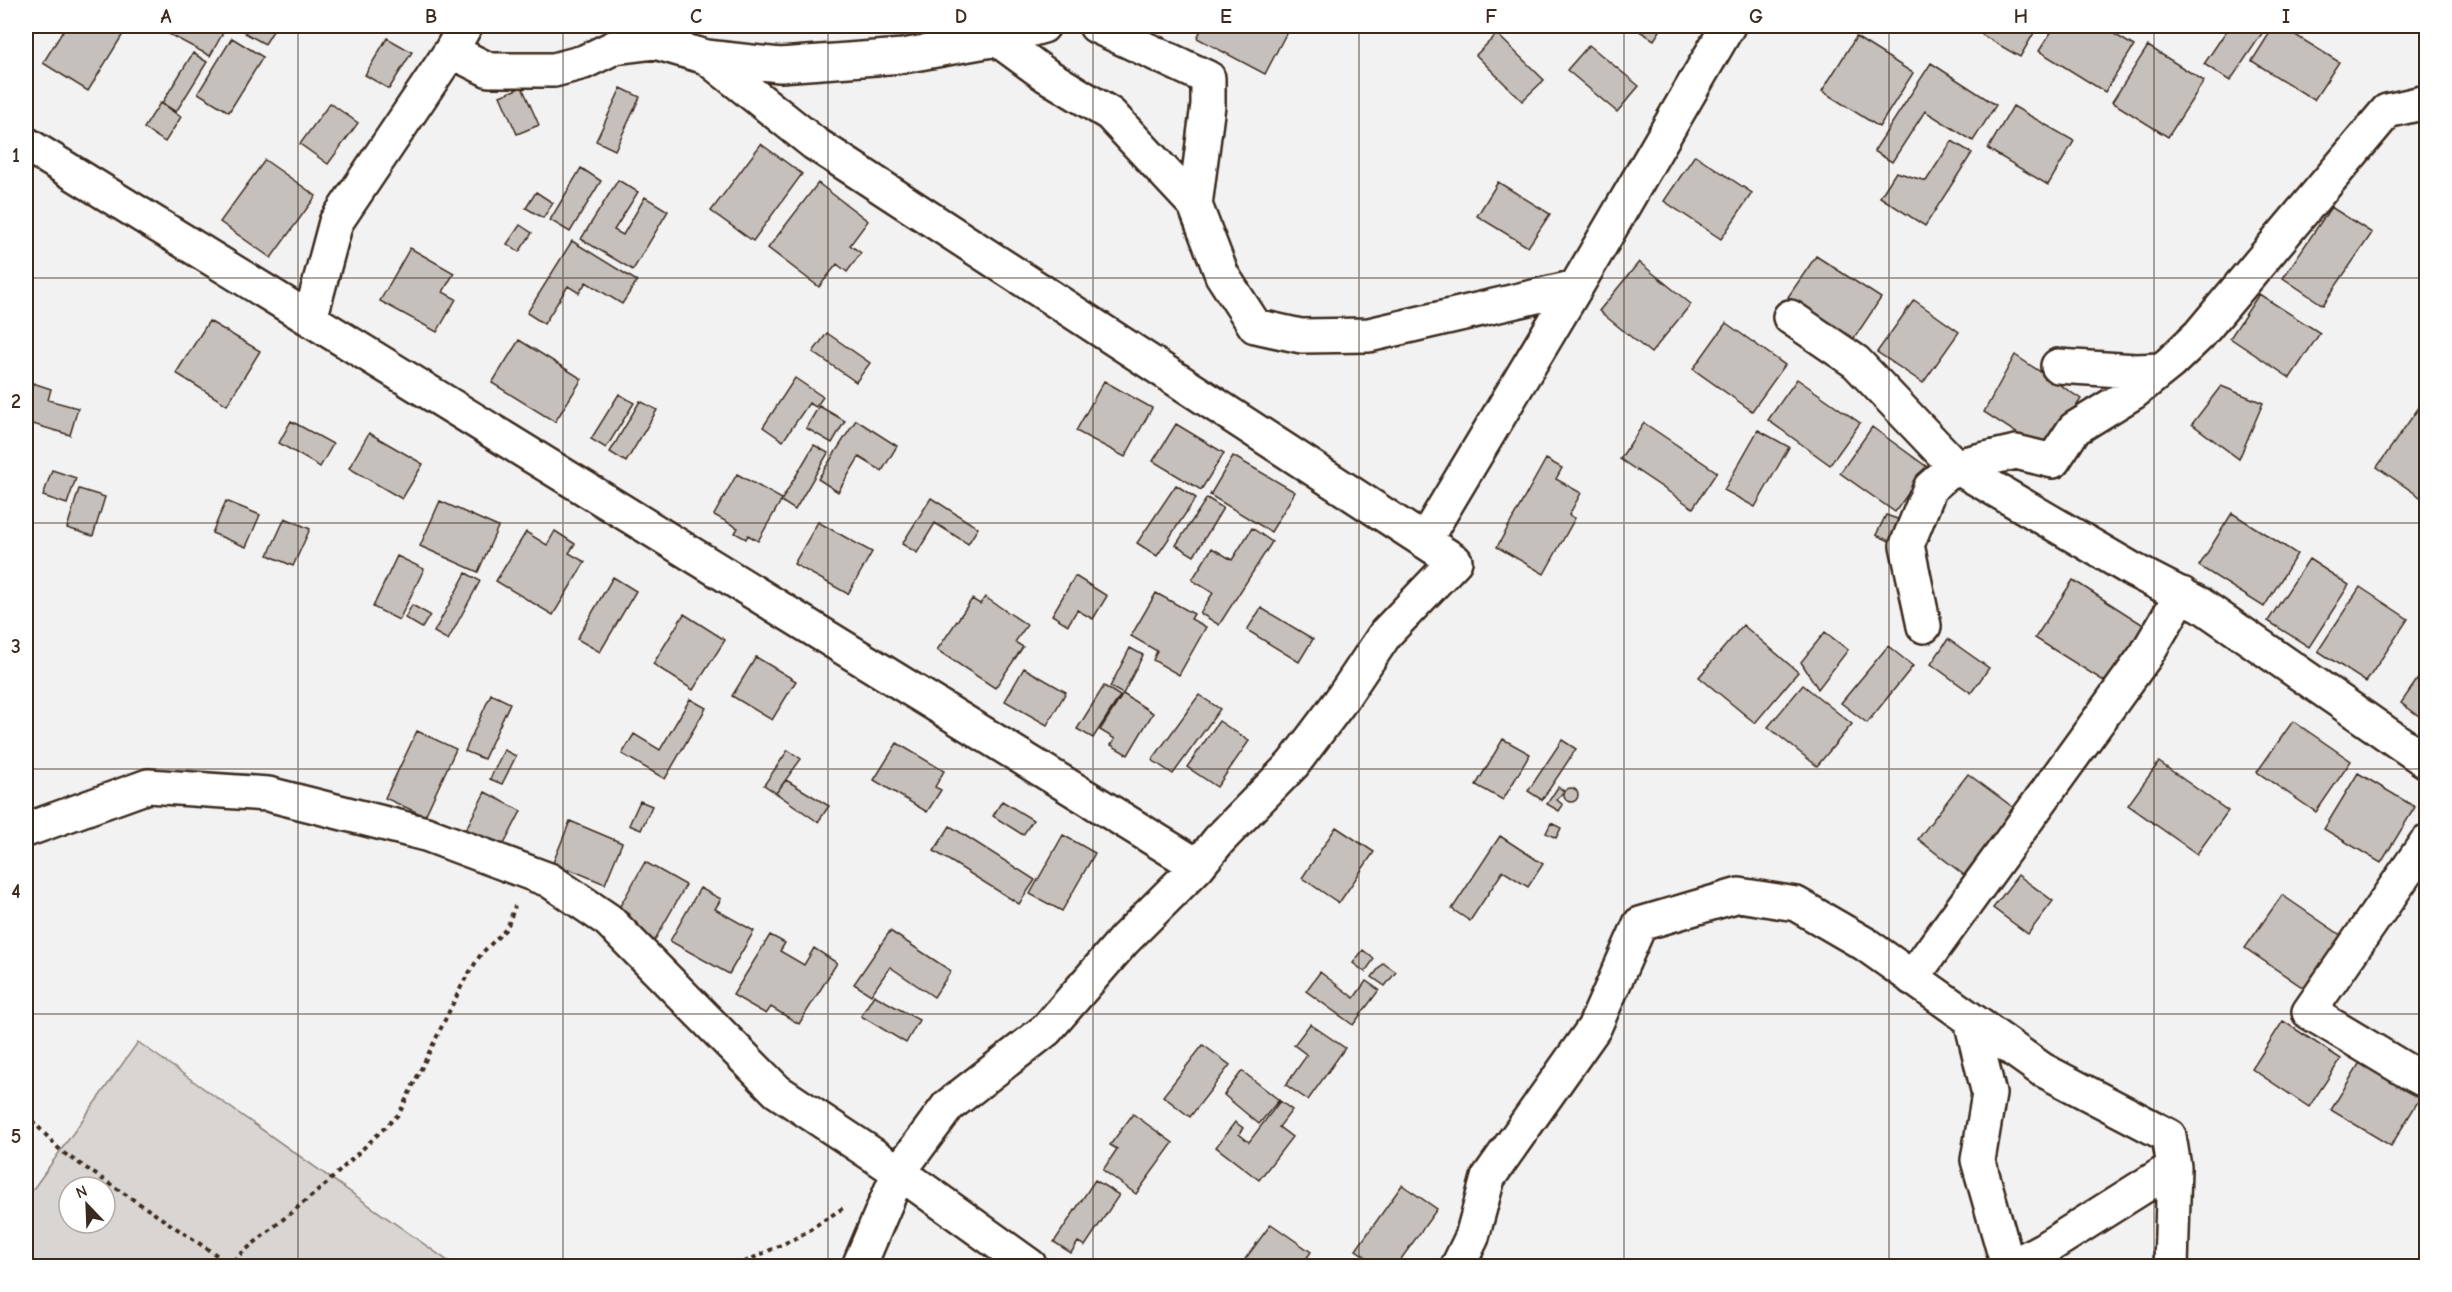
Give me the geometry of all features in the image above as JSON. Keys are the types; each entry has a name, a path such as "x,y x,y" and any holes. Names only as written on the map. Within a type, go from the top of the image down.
{"street":[{"path":"309,319 336,222 458,38 489,70 554,70 584,62 615,47 655,42 706,57 780,65 903,56 997,39 1043,26"},
{"path":"1096,26 1208,78 1208,105 1195,205"},
{"path":"1424,541 1728,26"},
{"path":"997,39 1046,75 1110,114 1195,205 1222,275 1255,326 1301,336 1369,334 1576,287"},
{"path":"706,57 814,143 1455,561 1386,633 1339,703 1293,764 1219,840 1198,866 1124,940 1046,1030 948,1106 898,1172 859,1266"},
{"path":"1924,626 1908,545 1930,488 1954,466 2016,452 2054,461 2074,429 2134,392 2199,335 2387,111 2427,102"},
{"path":"26,144 1198,866"},
{"path":"1790,317 1856,362 1954,466 2133,570 2201,605 2427,761"},
{"path":"2058,366 2136,371 2161,370"},
{"path":"1912,978 2146,655 2182,594"},
{"path":"26,830 147,786 268,794 426,834 549,880 608,920 777,1091 898,1172 1030,1266"},
{"path":"2427,843 2309,1012 2409,1072 2424,1080 2427,1076"},
{"path":"1458,1266 1472,1237 1488,1179 1594,1028 1640,924 1739,895 1796,904 1865,944 2041,1069 2169,1136 2174,1167 2171,1266"},
{"path":"1971,1020 1989,1094 1978,1160 2010,1266 2044,1249 2174,1167"}],"path":[{"path":"26,1114 62,1152 230,1266 325,1185 399,1114 464,981 481,954 507,928 529,872"},
{"path":"736,1266 798,1237 848,1204"}],"shaded area":[{"path":"138,1042 455,1266 26,1266 26,1199"}],"building":[{"path":"66,26 128,26 88,91 43,63"},
{"path":"154,26 214,26 224,31 210,56"},
{"path":"250,26 276,26 265,44 245,33"},
{"path":"1203,26 1290,26 1265,74 1197,38"},
{"path":"1631,26 1663,26 1654,40"},
{"path":"1987,26 2038,26 2020,57 1982,35"},
{"path":"2055,26 2101,26 2134,46 2105,92 2039,51"},
{"path":"2219,26 2267,26 2230,81 2204,64 2227,30"},
{"path":"2274,26 2281,26 2339,62 2314,100 2252,61"},
{"path":"1497,34 1544,80 1522,101 1476,55"},
{"path":"1856,37 1913,73 1879,127 1822,91"},
{"path":"232,38 263,57 229,112 198,93"},
{"path":"387,38 412,52 389,89 365,75"},
{"path":"1589,45 1639,86 1617,112 1567,70"},
{"path":"2148,46 2204,81 2168,137 2112,102"},
{"path":"193,53 207,62 176,112 162,103"},
{"path":"1931,63 1996,105 1973,141 1925,111 1892,162 1874,151"},
{"path":"522,87 539,125 517,134 500,96"},
{"path":"621,88 640,97 615,150 596,141"},
{"path":"160,103 181,117 165,142 144,128"},
{"path":"330,103 358,123 328,164 300,144"},
{"path":"2013,106 2074,141 2048,185 1988,149"},
{"path":"1952,141 1972,153 1925,226 1880,197 1896,172 1926,181"},
{"path":"761,144 802,174 753,241 711,211"},
{"path":"1695,155 1752,193 1721,239 1664,201"},
{"path":"265,160 316,196 271,258 220,222"},
{"path":"581,168 601,181 570,232 550,220"},
{"path":"618,180 638,192 614,230 623,235 645,197 668,211 633,270 581,239"},
{"path":"1498,182 1550,214 1528,247 1477,216"},
{"path":"818,183 868,221 850,245 861,253 847,272 837,264 819,287 768,248"},
{"path":"536,192 553,203 543,218 526,208"},
{"path":"2331,207 2372,233 2323,305 2283,278"},
{"path":"520,225 532,233 519,252 507,244"},
{"path":"572,241 637,281 622,304 586,282 579,293 568,286 544,324 527,313"},
{"path":"410,248 454,273 443,292 456,299 437,332 380,301"},
{"path":"1816,256 1881,298 1853,340 1788,297"},
{"path":"1639,262 1691,304 1651,353 1599,311"},
{"path":"2259,294 2320,333 2290,378 2230,338"},
{"path":"1914,300 1959,332 1923,383 1877,352"},
{"path":"209,321 260,351 227,405 176,373"},
{"path":"1726,323 1785,365 1752,411 1693,369"},
{"path":"827,333 870,363 856,382 813,352"},
{"path":"519,340 582,379 555,422 492,383"},
{"path":"2015,355 2081,399 2046,452 1984,412"},
{"path":"795,378 823,397 816,407 809,403 783,441 763,427"},
{"path":"1797,379 1860,423 1830,465 1768,420"},
{"path":"1104,381 1152,408 1125,457 1076,431"},
{"path":"33,383 51,389 48,400 78,408 70,435 26,422 26,408"},
{"path":"2221,386 2263,403 2239,459 2192,424"},
{"path":"619,394 634,403 606,448 591,439"},
{"path":"640,401 657,410 626,462 610,452"},
{"path":"2422,403 2426,406 2426,501 2377,467"},
{"path":"819,406 845,421 832,443 806,428"},
{"path":"856,420 897,446 882,471 859,457 838,492 818,479"},
{"path":"291,421 333,444 320,467 279,443"},
{"path":"1644,423 1717,472 1693,508 1620,459"},
{"path":"1176,424 1224,453 1201,490 1153,461"},
{"path":"1872,427 1927,467 1895,512 1840,473"},
{"path":"1758,430 1789,447 1755,507 1724,490"},
{"path":"369,433 423,464 402,499 349,468"},
{"path":"814,445 828,453 795,510 781,501"},
{"path":"1233,456 1295,492 1271,532 1210,495"},
{"path":"1546,459 1562,468 1556,479 1581,493 1569,515 1575,518 1544,574 1497,547"},
{"path":"52,470 76,478 67,504 43,496"},
{"path":"737,474 782,499 758,541 748,535 746,539 735,533 738,528 714,515"},
{"path":"1176,485 1196,498 1157,556 1137,543"},
{"path":"79,489 105,497 93,536 67,528"},
{"path":"931,498 978,528 968,544 935,523 917,553 902,544"},
{"path":"1207,498 1223,508 1194,556 1176,545"},
{"path":"226,501 260,515 246,547 212,533"},
{"path":"440,501 498,527 478,572 420,546"},
{"path":"2232,513 2297,554 2264,607 2199,566"},
{"path":"1886,515 1906,522 1894,543 1876,535"},
{"path":"285,518 310,529 293,566 268,555"},
{"path":"818,522 872,552 848,594 794,564"},
{"path":"1252,528 1272,542 1219,625 1200,613 1213,593 1192,580 1212,548 1232,560"},
{"path":"555,531 575,544 569,553 585,562 553,615 496,581 526,532 547,545"},
{"path":"397,556 424,569 399,620 373,607"},
{"path":"2309,559 2349,585 2309,647 2268,621"},
{"path":"466,573 480,581 448,640 434,632"},
{"path":"1075,576 1107,596 1093,619 1077,610 1068,625 1052,615"},
{"path":"613,577 636,591 600,652 577,639"},
{"path":"2073,580 2145,626 2107,683 2035,638"},
{"path":"2360,587 2408,619 2366,682 2318,651"},
{"path":"1156,593 1194,614 1191,619 1206,627 1179,675 1153,660 1157,651 1131,636"},
{"path":"985,597 1027,625 1015,642 1023,647 995,688 937,650 972,599 980,604"},
{"path":"412,605 430,615 422,628 405,618"},
{"path":"1261,608 1313,639 1299,662 1247,630"},
{"path":"684,614 725,640 693,690 653,664"},
{"path":"1743,625 1798,672 1755,723 1699,677"},
{"path":"1825,632 1848,650 1818,689 1801,662"},
{"path":"1948,639 1989,668 1971,693 1931,664"},
{"path":"1888,646 1913,666 1867,723 1841,703"},
{"path":"1130,648 1143,655 1123,694 1110,687"},
{"path":"756,657 796,681 772,720 732,696"},
{"path":"2426,667 2426,721 2401,703"},
{"path":"1024,668 1066,692 1047,725 1005,701"},
{"path":"1803,685 1852,724 1817,766 1768,727"},
{"path":"1104,686 1120,696 1093,738 1077,729"},
{"path":"491,694 510,703 484,759 465,751"},
{"path":"1123,694 1153,713 1128,755 1111,745 1115,739 1100,730"},
{"path":"1199,695 1220,709 1173,774 1152,760"},
{"path":"690,699 706,708 665,779 622,754 634,734 660,750"},
{"path":"1219,721 1249,741 1217,787 1187,767"},
{"path":"2293,721 2351,761 2316,812 2257,772"},
{"path":"417,731 456,749 425,816 385,798"},
{"path":"1503,739 1530,754 1503,800 1476,785"},
{"path":"1562,740 1576,749 1542,800 1528,791"},
{"path":"897,743 944,771 935,787 941,790 927,812 874,780"},
{"path":"504,750 516,756 502,784 490,779"},
{"path":"788,750 801,759 776,793 764,785"},
{"path":"2159,762 2228,811 2197,854 2128,805"},
{"path":"2358,773 2415,807 2381,863 2324,829"},
{"path":"1968,774 2014,808 1964,875 1918,839"},
{"path":"786,780 829,806 818,822 776,793"},
{"path":"1558,787 1564,791 1557,800 1563,805 1559,811 1547,804"},
{"path":"1568,788 1574,788 1578,795 1574,802 1568,802 1564,798 1564,792"},
{"path":"485,792 521,811 501,850 465,831"},
{"path":"640,801 652,806 641,830 629,825"},
{"path":"1002,801 1033,820 1023,835 993,816"},
{"path":"570,821 622,843 605,884 569,869 566,876 550,870"},
{"path":"1551,823 1561,828 1556,838 1546,833"},
{"path":"950,826 1035,880 1019,904 934,851"},
{"path":"1336,827 1374,852 1339,903 1302,878"},
{"path":"1063,835 1095,853 1062,911 1030,894"},
{"path":"1500,836 1543,864 1528,887 1503,871 1470,921 1452,909"},
{"path":"645,862 686,885 653,943 623,927 630,915 619,908"},
{"path":"2018,875 2053,901 2028,934 1993,908"},
{"path":"700,888 721,899 715,909 754,931 729,974 670,941"},
{"path":"2282,895 2342,936 2305,989 2245,948"},
{"path":"890,931 951,971 934,997 890,967 871,995 854,984"},
{"path":"770,935 785,943 780,951 804,965 814,948 837,963 799,1024 771,1007 766,1014 733,995"},
{"path":"1363,950 1374,959 1365,972 1353,963"},
{"path":"1383,963 1396,972 1385,986 1372,977"},
{"path":"1320,972 1354,998 1366,981 1379,990 1353,1025 1306,991"},
{"path":"874,995 919,1020 906,1043 861,1016"},
{"path":"2283,1021 2341,1059 2309,1107 2252,1069"},
{"path":"1310,1024 1345,1048 1308,1100 1286,1085 1307,1055 1294,1045"},
{"path":"1203,1045 1230,1065 1190,1117 1163,1096"},
{"path":"2362,1059 2422,1095 2391,1146 2331,1110"},
{"path":"1242,1071 1279,1100 1259,1124 1224,1095"},
{"path":"1280,1101 1292,1110 1279,1127 1292,1137 1259,1180 1216,1147 1235,1122 1243,1128 1239,1134 1249,1142"},
{"path":"1133,1114 1173,1143 1136,1194 1103,1170 1117,1149 1110,1145"},
{"path":"1095,1180 1119,1195 1085,1246 1078,1242 1071,1253 1054,1242"},
{"path":"1402,1185 1437,1209 1396,1266 1380,1266 1356,1250"},
{"path":"1271,1224 1311,1252 1301,1266 1240,1266"}]}
